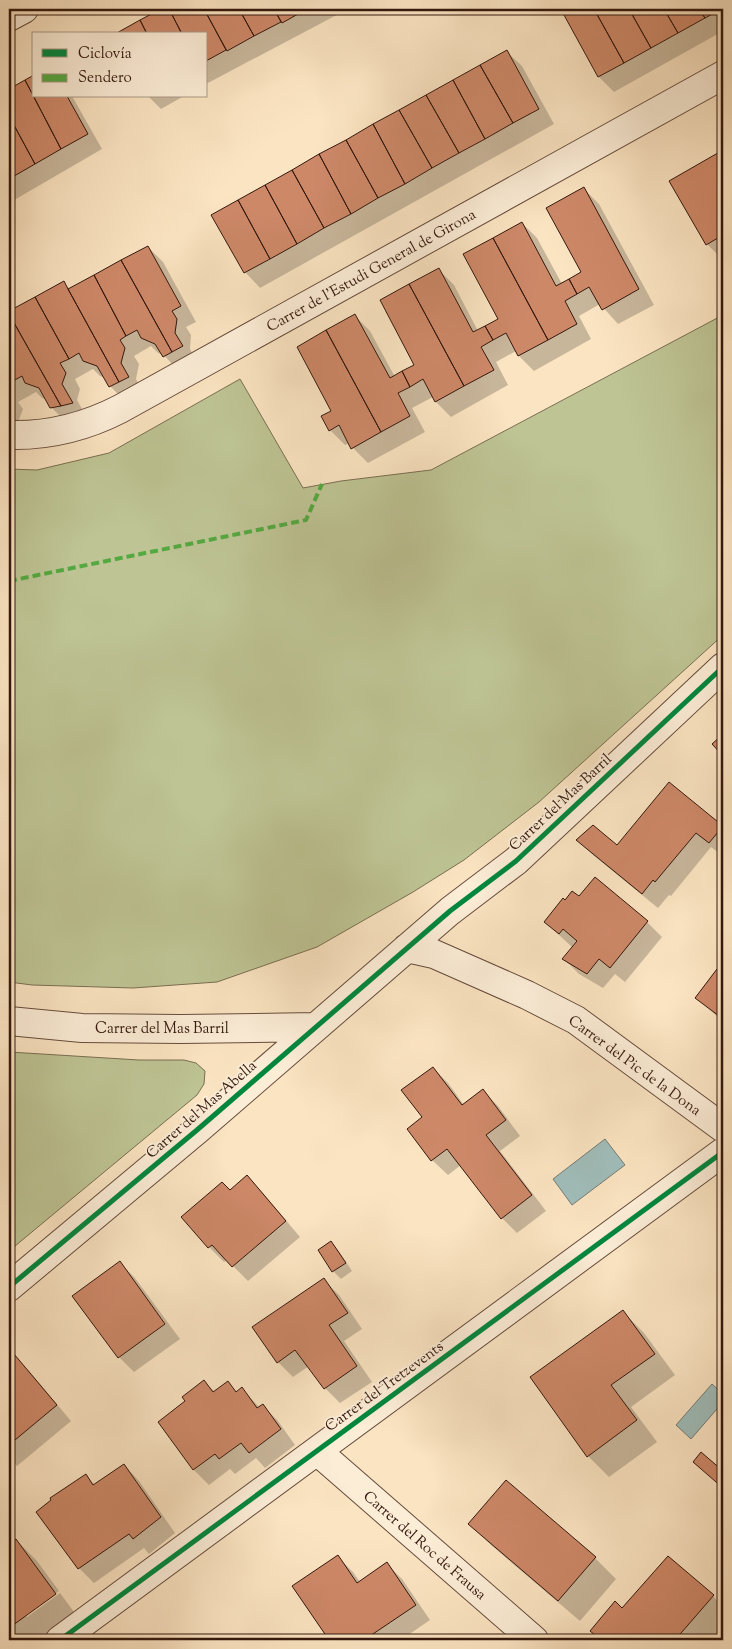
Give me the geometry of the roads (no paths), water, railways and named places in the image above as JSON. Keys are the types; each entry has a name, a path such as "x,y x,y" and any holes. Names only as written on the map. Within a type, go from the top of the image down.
{"street":[{"path":"9,17 24,9"},
{"name":"Carrer de l'Estudi General de Girona","path":"9,435 54,432 88,423 112,413 723,76"},
{"name":"Carrer del Mas Barril","path":"407,948 450,911 516,860 723,667"},
{"name":"Carrer del Mas Abella","path":"9,1287 197,1130 407,948"},
{"name":"Carrer del Pic de la Dona","path":"407,948 434,954 527,995 576,1020 723,1128"},
{"name":"Carrer del Mas Barril","path":"9,1021 82,1028 315,1027"},
{"name":"Carrer del Tretzevents","path":"60,1640 723,1152"},
{"name":"Carrer del Roc de Frausa","path":"317,1451 534,1640"}],"water":[{"path":"605,1139 625,1165 572,1205 553,1179"},
{"path":"712,1384 723,1394 723,1402 691,1439 676,1425"}]}
